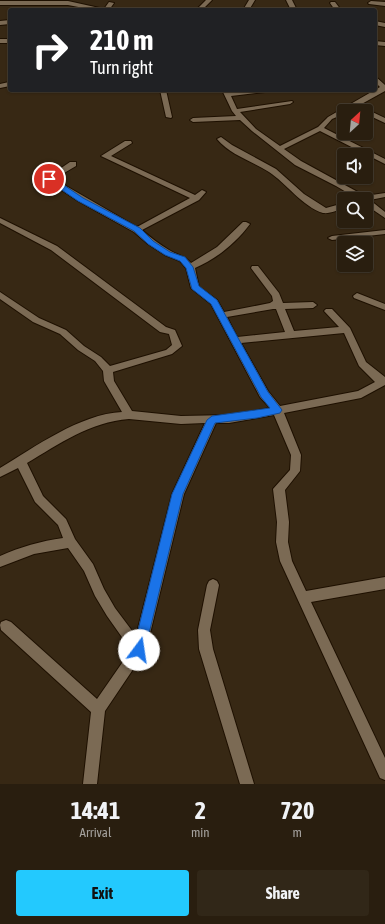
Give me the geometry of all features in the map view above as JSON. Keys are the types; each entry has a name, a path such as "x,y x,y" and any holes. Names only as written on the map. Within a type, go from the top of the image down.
{"street":[{"path":"201,8 209,0"},
{"path":"0,3 71,2 94,8"},
{"path":"107,8 111,2"},
{"path":"372,2 385,4"},
{"path":"333,3 337,8"},
{"path":"358,104 385,88 377,80"},
{"path":"163,92 169,117"},
{"path":"226,92 240,118 254,130 291,159 352,192"},
{"path":"235,111 290,102"},
{"path":"280,149 320,128 330,118 337,114"},
{"path":"373,115 385,121"},
{"path":"193,120 240,118"},
{"path":"320,128 385,162"},
{"path":"221,139 229,147 272,171 301,196 323,210 326,211 337,207"},
{"path":"128,143 105,156 199,195 137,230"},
{"path":"73,164 49,179 86,203 137,230 156,246 183,259 190,267 195,288 214,302 264,394 277,410 296,455 295,471 279,489 283,522 282,542 286,561 385,773"},
{"path":"373,197 385,195"},
{"path":"373,206 385,216"},
{"path":"0,220 54,248 163,330 172,332 177,346 169,352 108,370"},
{"path":"190,267 215,254 246,224"},
{"path":"332,238 385,232"},
{"path":"255,268 276,296 277,304 291,335"},
{"path":"0,295 36,320 63,332 81,348 98,358 108,370 109,381 129,415"},
{"path":"357,296 385,307"},
{"path":"222,315 277,304 313,305"},
{"path":"0,472 72,431 114,416 129,415 181,420 212,420 257,415 361,394 383,381 362,364 347,330 329,311"},
{"path":"235,340 347,330"},
{"path":"90,784 98,709 139,650 178,494 212,420"},
{"path":"20,460 39,499 62,522 71,542 89,568 99,592 110,612 139,650"},
{"path":"0,562 19,552 35,547 71,542"},
{"path":"302,598 385,583"},
{"path":"213,585 204,630 206,650 247,784"},
{"path":"6,626 98,709"}],"route":[{"path":"49,179 109,216 137,230 150,242 168,253 183,259 190,267 195,288 214,302 264,394 277,410 257,415 212,420 178,494 139,650"}]}
